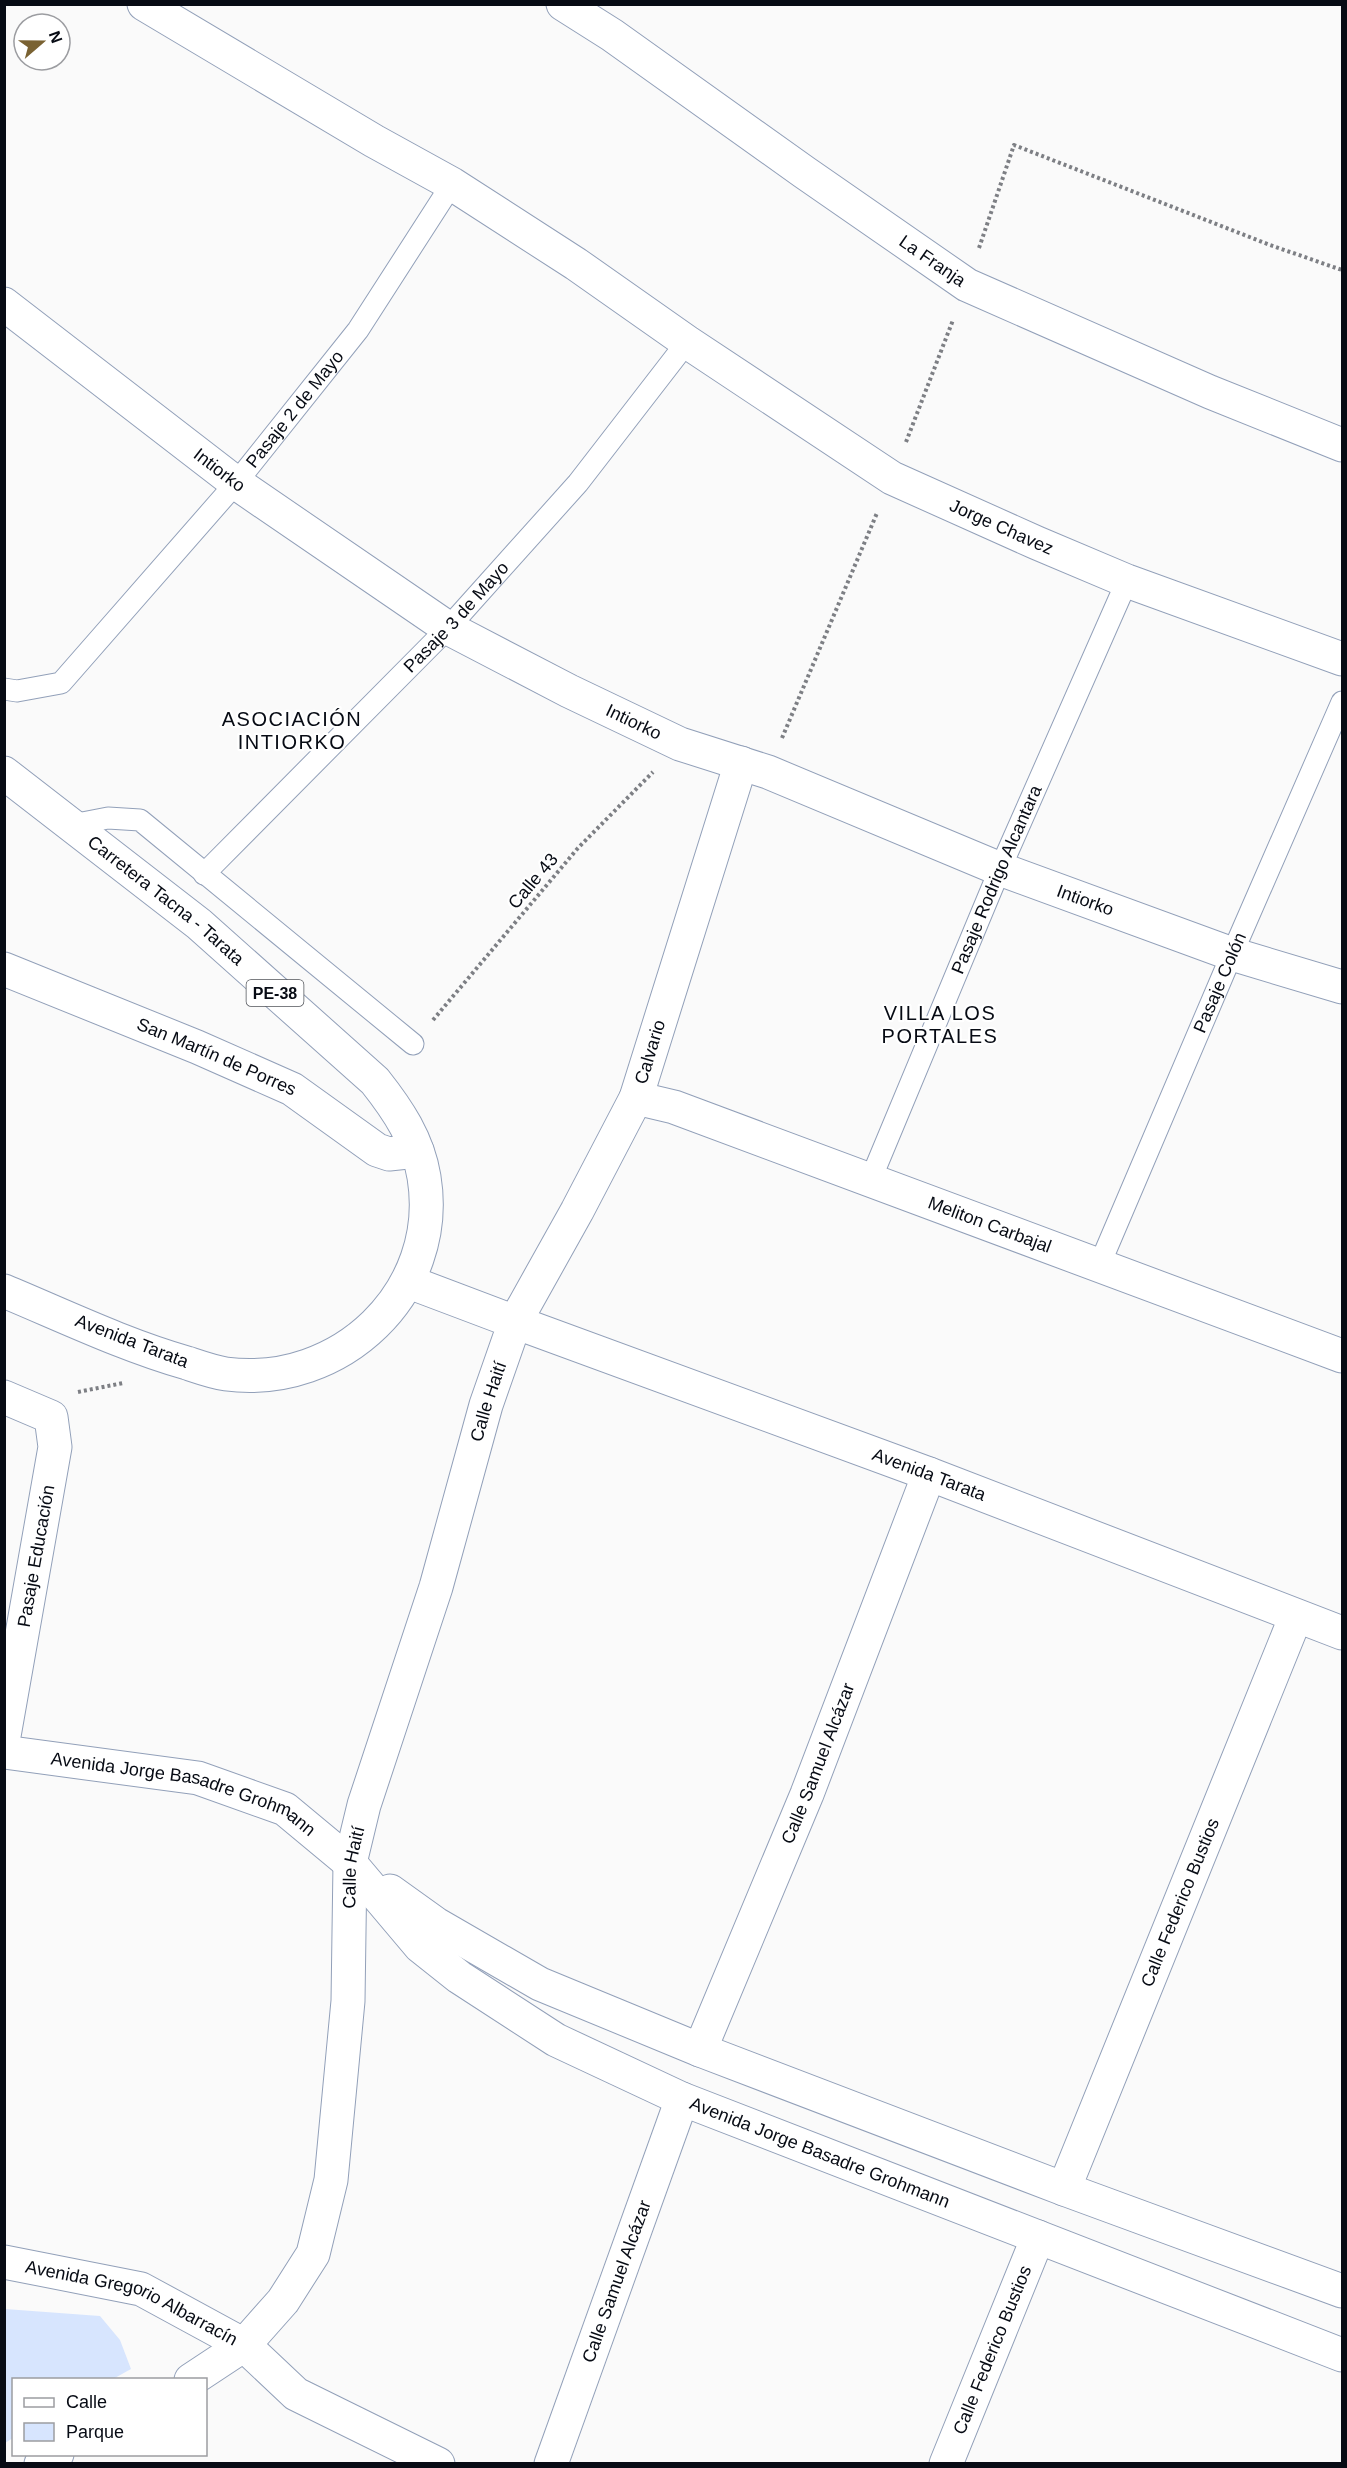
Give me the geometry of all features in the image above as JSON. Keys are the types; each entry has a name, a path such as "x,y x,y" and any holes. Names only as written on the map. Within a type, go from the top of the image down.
{"main road":[{"name":"Jorge Chavez","path":"144,4 374,141 452,184 576,264 687,342 892,478 1126,581 1342,658"},
{"name":"La Franja","path":"563,4 612,35 967,285 1210,392 1342,445"},
{"name":"Intiorko","path":"4,304 236,483 448,628 580,697 680,744 768,772 1000,869 1232,954 1342,987"},
{"name":"Calvario","path":"515,1322 636,1098 741,763"},
{"name":"Carretera Tacna - Tarata","path":"4,773 199,924 375,1081 392,1102 407,1125 424,1178 426,1205 424,1233 409,1282"},
{"name":"San Martín de Porres","path":"4,969 197,1047 291,1089 377,1150 389,1154 417,1151"},
{"name":"Meliton Carbajal","path":"636,1098 674,1107 1099,1266 1341,1350"},
{"name":"Avenida Tarata","path":"4,1291 156,1354 226,1374 258,1375 312,1364 351,1345 382,1318 409,1282 929,1473 1342,1633"},
{"name":"Calle Haití","path":"192,2378 244,2345 283,2301 313,2254 332,2180 348,2001 350,1863 364,1805 436,1587 486,1405 515,1322"},
{"name":"Pasaje Educación","path":"4,1397 51,1417 55,1447 4,1736"},
{"name":"Calle Samuel Alcázar","path":"700,2050 807,1794 929,1473"},
{"name":"Calle Federico Bustios","path":"1064,2189 1296,1616"},
{"name":"Avenida Jorge Basadre Grohmann","path":"4,1752 198,1778 285,1809 350,1863 436,1924 540,1984 700,2050 1064,2189 1342,2291"},
{"name":"Avenida Jorge Basadre Grohmann","path":"350,1863 420,1946 459,1977 556,2040 682,2099 1342,2355"},
{"name":"Calle Samuel Alcázar","path":"551,2463 682,2099"},
{"name":"Calle Federico Bustios","path":"946,2463 1038,2237"},
{"name":"Avenida Gregorio Albarracín","path":"4,2262 141,2289 244,2345 296,2394 438,2463"}],"lane":[{"name":"Pasaje 2 de Mayo","path":"4,689 17,690 61,682 236,483 358,330 452,184"},
{"name":"Pasaje 3 de Mayo","path":"204,874 448,628 578,483 687,342"},
{"name":"Pasaje Rodrigo Alcantara","path":"870,1181 1000,869 1126,581"},
{"name":"Pasaje Colón","path":"1099,1266 1342,702"},
{"path":"72,825 108,818 140,820 413,1044"}],"path":[{"path":"1014,144 1270,245 1342,270"},
{"name":"Calle 43","path":"413,1044 578,849 680,744"},
{"path":"67,1394 124,1383"}],"green space":[{"path":"5,2309 100,2316 120,2340 131,2369 115,2378 12,2378 12,2439 5,2443"}],"district":[{"name":"ASOCIACIÓN INTIORKO","path":"292,730"},
{"name":"VILLA LOS PORTALES","path":"940,1024"}]}
